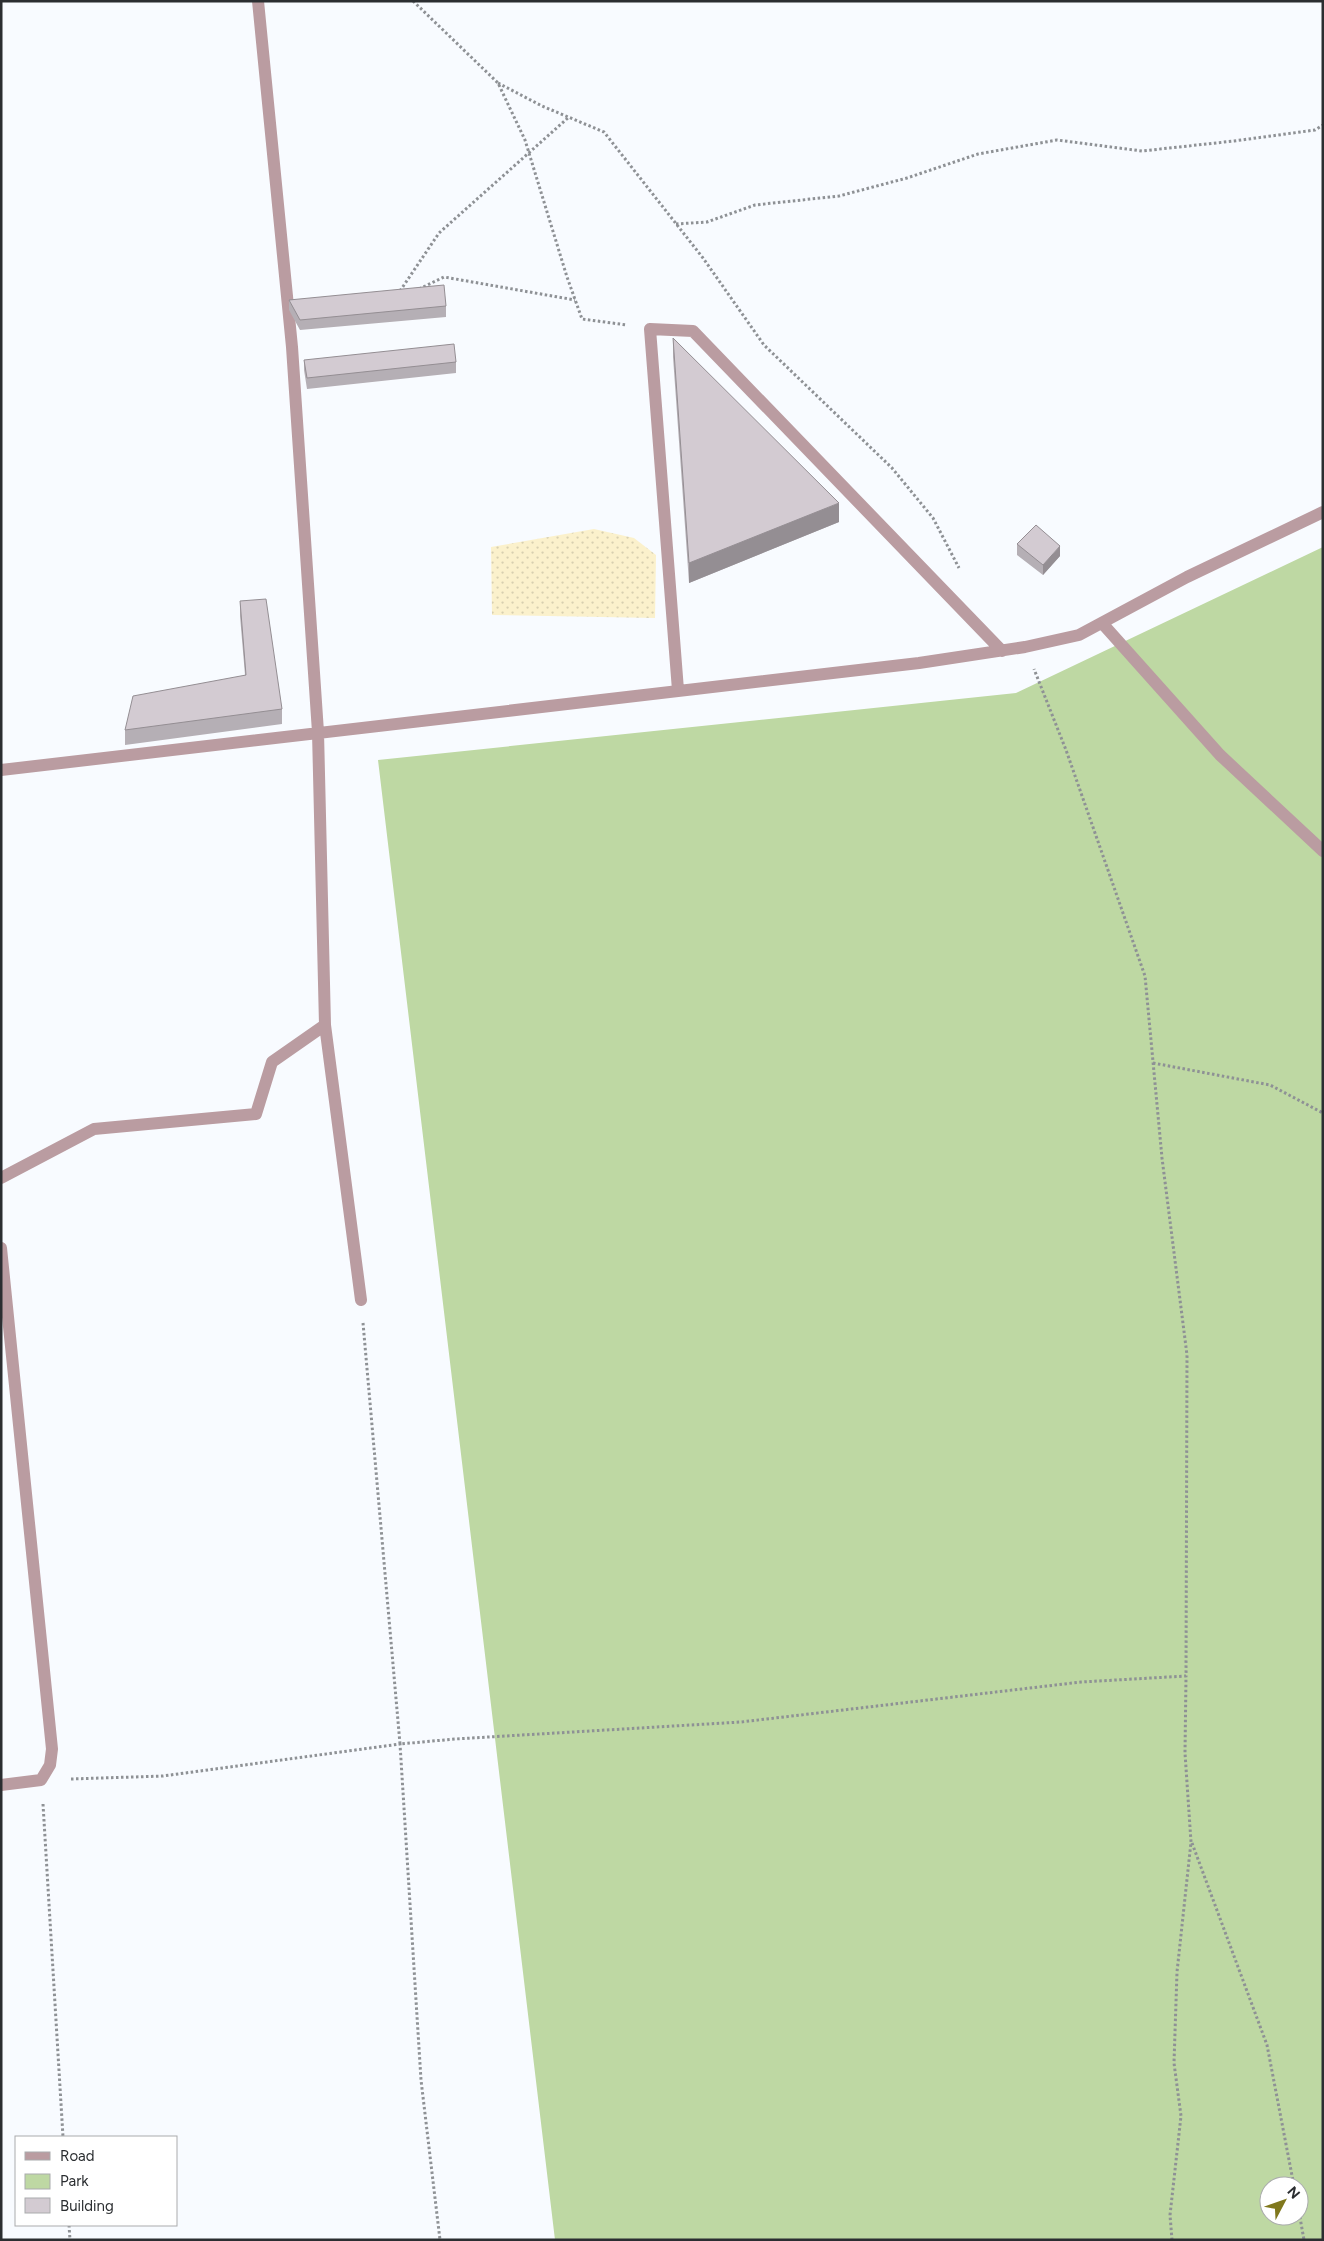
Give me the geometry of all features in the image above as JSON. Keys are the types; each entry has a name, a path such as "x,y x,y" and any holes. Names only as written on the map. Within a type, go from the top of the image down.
{"street":[{"path":"258,1 292,347 318,732 325,1025 361,1300"},
{"path":"678,690 650,329 694,331 1002,651"},
{"path":"1,770 919,663 1025,647 1079,635 1187,578 1323,512"},
{"path":"1102,623 1220,754 1323,851"},
{"path":"1,1178 94,1129 256,1114 272,1062 325,1025"},
{"path":"1,1248 52,1749 50,1765 41,1780 1,1785"}],"path":[{"path":"413,1 498,83 542,106 604,132 676,224 764,345 892,468 933,518 960,571"},
{"path":"498,83 529,153 582,318 650,329"},
{"path":"398,294 439,233 569,117"},
{"path":"676,224 707,222 755,205 839,196 907,178 978,154 1057,140 1142,151 1234,142 1315,130 1323,125"},
{"path":"418,289 444,277 575,300"},
{"path":"1025,647 1066,750 1145,976 1162,1158 1187,1355 1184,1753 1192,1842 1177,1972 1174,2063 1181,2116 1170,2215 1172,2240"},
{"path":"1153,1063 1270,1085 1323,1113"},
{"path":"361,1300 400,1744 422,2080 440,2240"},
{"path":"63,2136 41,1780 163,1776 400,1744 741,1722 1081,1682 1186,1676"},
{"path":"1192,1842 1267,2045 1292,2176"},
{"path":"69,2226 70,2240"},
{"path":"1302,2226 1304,2240"}],"green space":[{"path":"1323,547 1323,2240 555,2240 378,760 1016,693"}],"sand":[{"path":"594,529 634,538 656,555 655,618 492,615 491,547"}],"building":[{"path":"444,285 446,306 300,320 289,300"},
{"path":"673,338 839,503 689,563"},
{"path":"454,344 456,362 307,378 304,360"},
{"path":"1036,525 1060,546 1043,565 1017,544"},
{"path":"266,599 282,709 125,730 133,696 246,675 240,601"}]}
